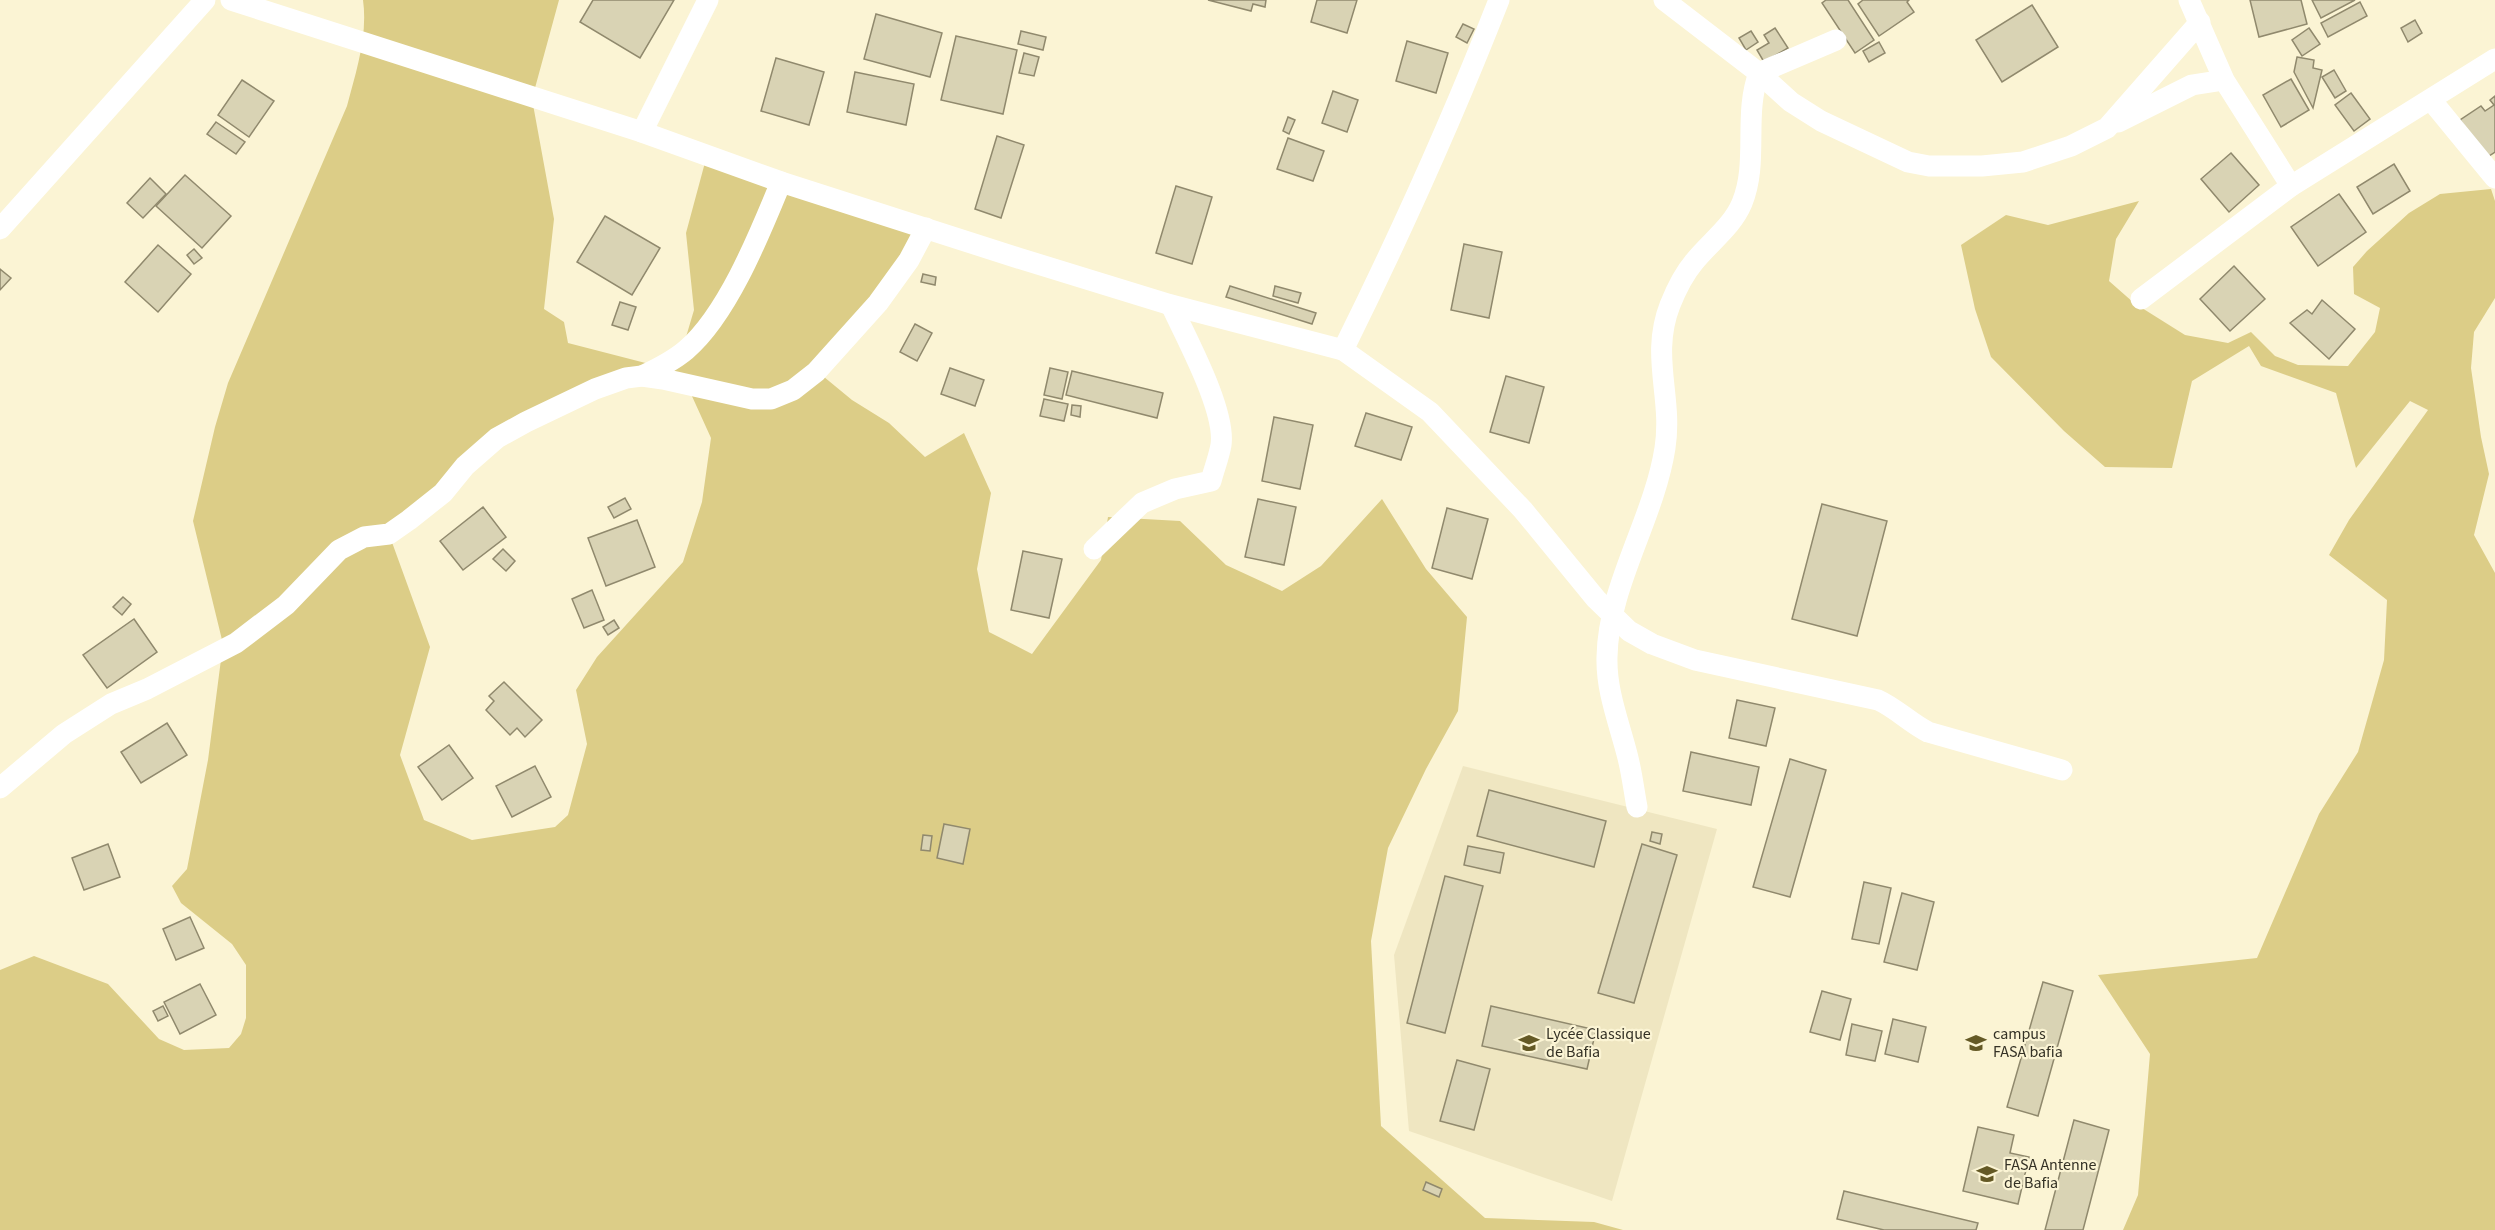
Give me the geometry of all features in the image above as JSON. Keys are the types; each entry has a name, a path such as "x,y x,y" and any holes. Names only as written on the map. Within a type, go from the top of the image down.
{"street":[{"path":"0,229 205,0"},
{"path":"231,0 642,132 780,182 1170,305 1343,350 1430,412 1523,510 1596,599 1629,632 1652,644 1695,660 1878,700 1928,732 2062,770"},
{"path":"642,132 708,0"},
{"path":"1343,350 1396,242 1457,107 1499,0"},
{"path":"1664,0 1759,73 1791,102 1821,121 1908,162 1929,166 1982,166 2023,162 2070,146 2192,86 2224,80"},
{"path":"2107,128 2194,6"},
{"path":"2194,6 2224,80 2291,186"},
{"path":"1637,807 1629,759 1609,687 1607,656 1612,616 1618,593 1646,523 1665,448 1666,398 1660,347 1664,320 1684,274 1728,227 1742,203 1750,162 1750,112 1759,73 1836,40"},
{"path":"2141,299 2291,186 2495,59"},
{"path":"2431,100 2495,178"},
{"path":"642,376 684,352 696,341 719,309 739,277 780,182"},
{"path":"0,788 64,734 111,704 147,689 236,643 286,605 339,550 364,537 389,534 410,520 443,493 465,466 497,438 595,389 626,378 642,376 753,399 771,399 794,390 816,372 878,303 909,260 926,228"},
{"path":"1094,549 1142,503 1175,489 1211,481 1221,443 1217,416 1202,371 1170,305"}],"shaded area":[{"path":"363,0 559,0 532,99 554,219 544,309 564,322 568,343 661,367 686,337 694,310 686,233 707,155 930,227 818,372 852,400 889,423 925,457 964,433 991,493 977,569 989,632 1032,654 1101,560 1108,517 1180,521 1226,565 1282,591 1321,566 1382,499 1426,569 1467,617 1458,711 1426,769 1388,848 1371,941 1381,1126 1485,1218 1594,1222 1623,1230 0,1230 0,970 34,956 108,984 159,1039 184,1050 229,1048 241,1034 246,1018 246,965 232,944 181,903 172,886 187,869 208,760 223,644 193,521 228,383 347,106 360,54","holes":["633,379 691,394 711,438 702,502 683,562 597,657 576,690 587,744 568,815 555,827 472,840 424,820 400,755 430,647 389,534 497,438"]},
{"path":"2491,189 2495,201 2495,298 2474,332 2471,368 2489,474 2474,535 2495,573 2495,1230 2123,1230 2138,1195 2150,1054 2098,975 2257,958 2319,814 2358,752 2384,660 2387,600 2329,555 2349,520 2428,410 2410,401 2356,468 2336,393 2261,366 2249,346 2192,381 2172,468 2105,467 2064,431 1991,357 1975,309 1961,245 2006,215 2048,225 2139,201 2116,239 2109,281 2134,303 2185,335 2228,343 2251,332 2275,356 2298,365 2348,366 2375,332 2380,308 2354,294 2353,267 2409,213 2440,194"},
{"name":"Lycée Classique de Bafia","path":"1463,766 1717,829 1612,1201 1409,1131 1394,955"}],"building":[{"path":"593,0 674,0 640,58 580,22"},
{"path":"1208,0 1266,0 1265,7 1253,4 1251,11"},
{"path":"1317,0 1357,0 1347,33 1311,22"},
{"path":"1826,0 1848,0 1874,40 1855,53 1822,3"},
{"path":"1863,0 1909,0 1907,2 1914,12 1879,36 1858,4"},
{"path":"2250,0 2301,0 2307,24 2259,37"},
{"path":"2312,0 2355,0 2321,18"},
{"path":"2360,2 2367,16 2328,37 2321,23"},
{"path":"2032,5 2058,47 2002,82 1976,40"},
{"path":"876,14 942,33 930,77 864,59"},
{"path":"2415,20 2422,33 2408,42 2401,28"},
{"path":"1463,24 1474,29 1467,43 1456,37"},
{"path":"1775,28 1788,48 1764,62 1757,50 1769,43 1764,35"},
{"path":"2309,28 2320,44 2302,56 2292,40"},
{"path":"1021,31 1046,37 1043,50 1018,44"},
{"path":"1751,31 1758,42 1746,50 1739,38"},
{"path":"956,36 1017,50 1003,114 941,100"},
{"path":"1407,41 1448,53 1436,93 1396,81"},
{"path":"1879,42 1885,53 1869,62 1863,51"},
{"path":"1024,53 1039,57 1034,76 1019,73"},
{"path":"2297,57 2314,60 2313,68 2322,70 2313,108 2294,72"},
{"path":"776,58 824,72 809,125 761,111"},
{"path":"2334,70 2346,91 2335,98 2322,77"},
{"path":"855,72 914,84 906,125 847,112"},
{"path":"2291,79 2309,110 2281,127 2263,95"},
{"path":"242,80 274,101 249,137 218,115"},
{"path":"1333,91 1358,100 1347,132 1322,123"},
{"path":"2351,93 2370,119 2354,131 2335,105"},
{"path":"2495,96 2495,152 2486,158 2460,120 2481,106 2485,111 2494,105 2490,100"},
{"path":"1288,117 1295,120 1289,134 1283,131"},
{"path":"216,122 245,142 236,154 207,134"},
{"path":"997,136 1024,145 1001,218 975,209"},
{"path":"1288,138 1324,151 1313,181 1277,169"},
{"path":"2231,153 2259,185 2229,212 2201,179"},
{"path":"2394,164 2410,191 2373,214 2357,187"},
{"path":"185,175 231,216 202,248 156,206"},
{"path":"150,178 166,194 143,218 127,203"},
{"path":"1176,186 1212,197 1192,264 1156,253"},
{"path":"2339,194 2366,232 2318,266 2291,227"},
{"path":"605,216 660,248 632,295 577,262"},
{"path":"1464,244 1502,252 1489,318 1451,310"},
{"path":"158,245 191,274 158,312 125,282"},
{"path":"194,249 202,258 194,264 187,255"},
{"path":"2234,266 2265,299 2230,331 2200,299"},
{"path":"0,269 11,278 0,290"},
{"path":"923,274 936,277 935,285 921,282"},
{"path":"1230,286 1316,313 1312,324 1226,297"},
{"path":"1275,286 1301,293 1298,303 1273,296"},
{"path":"2322,300 2355,329 2329,359 2290,323 2307,310 2312,314"},
{"path":"620,302 636,307 628,330 612,325"},
{"path":"915,324 932,333 917,361 900,352"},
{"path":"950,368 984,380 975,406 941,394"},
{"path":"1050,368 1068,372 1062,399 1044,395"},
{"path":"1072,371 1163,393 1157,418 1066,395"},
{"path":"1506,376 1544,387 1529,443 1490,432"},
{"path":"1044,399 1068,404 1064,421 1040,416"},
{"path":"1072,405 1081,406 1080,417 1071,415"},
{"path":"1366,413 1412,427 1401,460 1355,446"},
{"path":"1274,417 1313,425 1300,489 1262,481"},
{"path":"625,498 631,509 614,518 608,507"},
{"path":"1258,499 1296,507 1284,565 1245,557"},
{"path":"1822,504 1887,521 1857,636 1792,619"},
{"path":"483,507 506,537 463,570 440,541"},
{"path":"1447,508 1488,519 1472,579 1432,568"},
{"path":"637,520 655,567 606,586 588,538"},
{"path":"503,549 515,561 506,571 493,559"},
{"path":"1023,551 1062,559 1049,618 1011,610"},
{"path":"592,590 604,620 584,628 572,599"},
{"path":"123,597 131,604 122,615 113,607"},
{"path":"134,619 157,652 107,688 83,655"},
{"path":"614,620 619,628 608,635 603,627"},
{"path":"504,682 542,720 525,737 517,728 510,735 486,710 494,701 489,696"},
{"path":"1737,700 1775,708 1766,746 1729,738"},
{"path":"167,723 187,755 141,783 121,752"},
{"path":"449,745 473,778 442,800 418,767"},
{"path":"1691,752 1759,767 1751,805 1683,791"},
{"path":"1790,759 1826,770 1790,897 1753,887"},
{"path":"535,766 551,797 512,817 496,786"},
{"path":"1489,790 1606,821 1594,867 1477,836"},
{"path":"944,824 970,829 963,864 937,858"},
{"path":"1652,832 1662,834 1660,844 1650,841"},
{"path":"923,835 932,836 930,851 921,850"},
{"path":"108,844 120,877 84,890 72,858"},
{"path":"1642,844 1677,855 1634,1003 1598,993"},
{"path":"1468,846 1504,853 1500,873 1464,865"},
{"path":"1445,876 1483,886 1445,1033 1407,1023"},
{"path":"1864,882 1891,888 1879,944 1852,939"},
{"path":"1902,893 1934,902 1917,970 1884,962"},
{"path":"190,917 204,948 176,960 163,929"},
{"path":"2043,982 2073,991 2038,1116 2007,1107"},
{"path":"200,984 216,1015 180,1034 164,1002"},
{"path":"1822,991 1851,999 1840,1040 1810,1032"},
{"path":"163,1006 168,1016 158,1021 153,1011"},
{"path":"1491,1006 1596,1030 1587,1069 1482,1046"},
{"path":"1893,1019 1926,1027 1918,1062 1885,1054"},
{"path":"1852,1024 1882,1031 1875,1061 1846,1055"},
{"path":"1457,1060 1490,1069 1474,1130 1440,1121"},
{"path":"2074,1120 2109,1130 2083,1230 2045,1230"},
{"path":"1978,1127 2014,1135 2010,1153 2029,1157 2018,1204 1963,1191"},
{"path":"1426,1182 1442,1189 1439,1197 1423,1190"},
{"path":"1844,1191 1978,1223 1976,1230 1884,1230 1837,1219"}],"place":[{"name":"Lycée Classique de Bafia","path":"1529,1043"},
{"name":"campus FASA bafia","path":"1976,1043"},
{"name":"FASA Antenne de Bafia","path":"1987,1174"}]}
